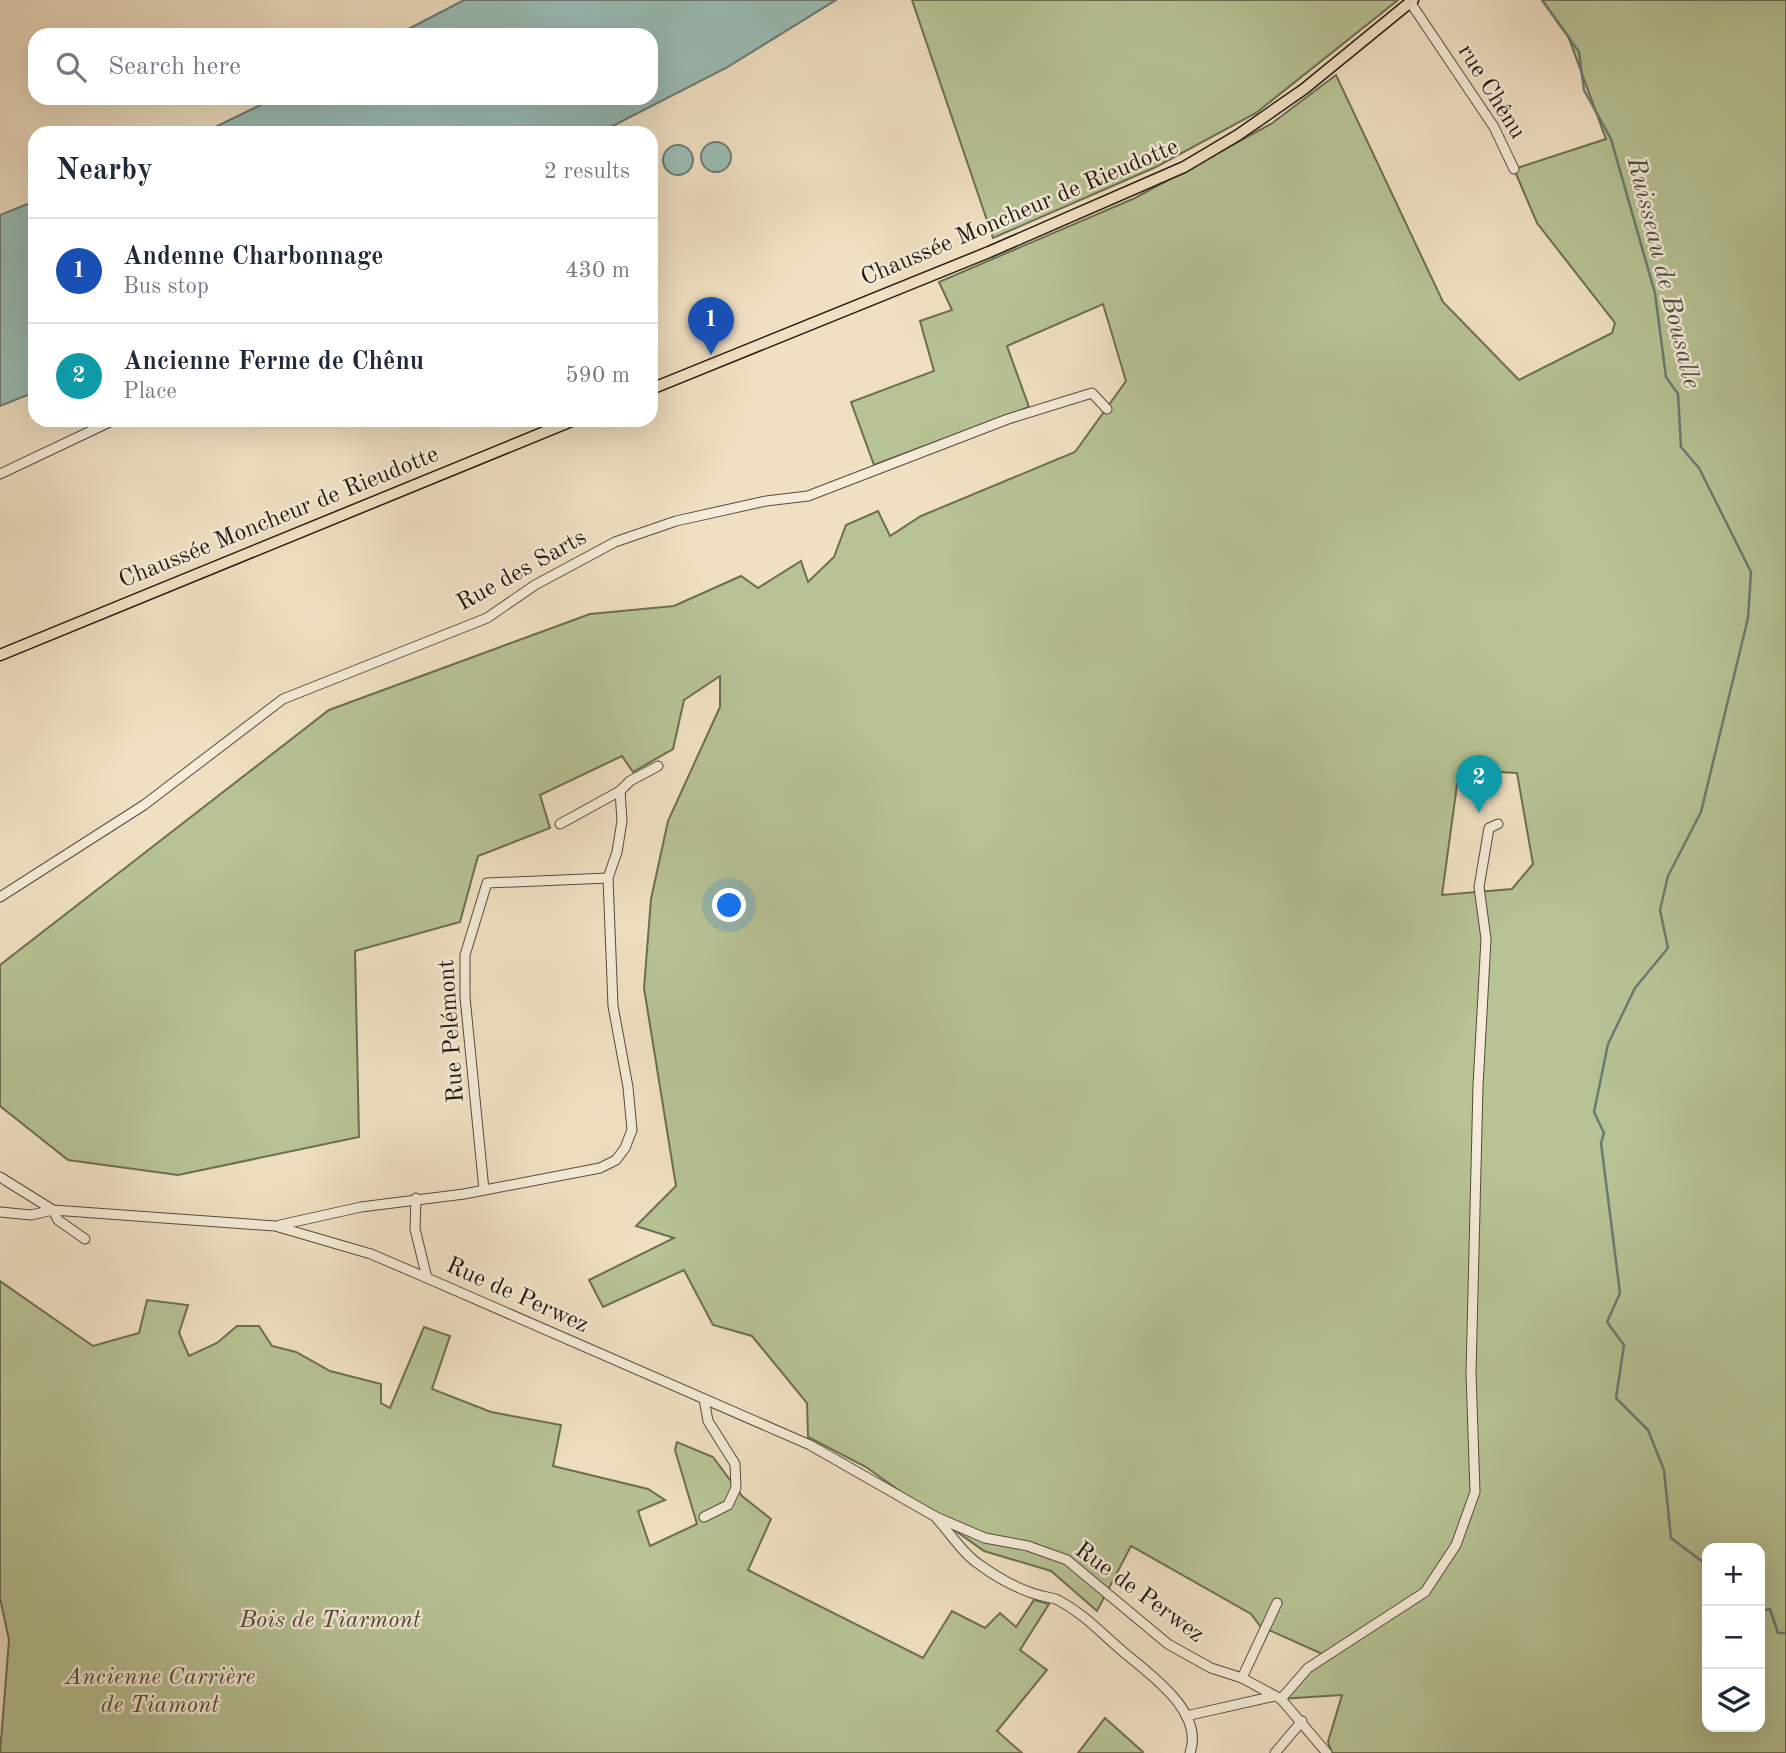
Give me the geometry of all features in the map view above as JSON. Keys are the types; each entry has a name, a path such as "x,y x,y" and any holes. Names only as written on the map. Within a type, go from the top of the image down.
{"main road":[{"name":"Chaussée Moncheur de Rieudotte","path":"658,386 989,252 1184,167 1238,135 1304,89 1412,1"},
{"name":"Chaussée Moncheur de Rieudotte","path":"0,656 557,427"}],"street":[{"name":"rue Chênu","path":"1412,1 1494,127 1514,169"},
{"name":"Rue des Sarts","path":"0,897 144,805 283,699 487,618 535,585 615,542 676,521 766,500 808,496 1008,419 1092,393 1107,408"},
{"path":"0,474 99,427"},
{"path":"560,824 620,791 630,781 658,766"},
{"path":"275,1226 416,1198 484,1190 600,1168 616,1160 625,1148 632,1130 628,1087 613,1006 608,878 617,852 622,821 620,791"},
{"path":"1186,1716 1278,1697 1308,1668 1424,1592 1456,1545 1475,1492 1471,1373 1478,1086 1486,939 1479,887 1489,828 1498,824"},
{"name":"Rue Pelémont","path":"484,1190 466,997 465,955 487,883 502,880 608,878"},
{"name":"Rue de Perwez","path":"0,1177 53,1210 275,1226 360,1250 428,1278 810,1445 936,1517 985,1538 1028,1546 1067,1560 1168,1644 1212,1668 1242,1678 1278,1697 1302,1721 1327,1753"},
{"path":"416,1198 415,1229 428,1278"},
{"path":"0,1212 31,1215 53,1210"},
{"name":"Rue de Perwez","path":"53,1210 58,1220 85,1239"},
{"path":"704,1399 708,1422 735,1464 736,1488 728,1505 704,1517"},
{"name":"Rue de Perwez","path":"936,1517 983,1567 1031,1593 1056,1600 1107,1634 1178,1701 1186,1716 1193,1743 1190,1753"},
{"path":"1242,1678 1277,1603"},
{"path":"1275,1753 1302,1721"}],"green space":[{"path":"912,0 1398,0 1256,113 1156,167 993,238"},
{"path":"1542,0 1786,0 1786,1753 1332,1753 1328,1742 1342,1695 1278,1699 1289,1686 1329,1657 1260,1626 1251,1614 1131,1546 1097,1611 1051,1571 984,1551 866,1467 808,1437 807,1403 752,1336 713,1325 684,1270 603,1307 589,1280 674,1238 636,1226 676,1186 644,988 651,899 668,821 720,707 720,676 684,700 673,749 633,772 622,756 540,795 550,828 478,856 460,922 355,951 359,1137 178,1175 68,1160 0,1106 0,965 329,710 590,614 674,606 741,576 758,588 801,561 808,582 834,557 846,525 878,511 890,536 921,516 1075,452 1126,381 1103,304 1007,346 1029,407 874,465 851,402 934,371 920,321 952,310 939,282 1135,198 1271,124 1336,75 1443,302 1519,380 1612,333 1615,323 1537,223 1514,169 1606,139 1568,36","holes":["1459,770 1517,773 1533,864 1512,889 1442,895"]},
{"path":"0,1281 93,1346 139,1333 147,1300 188,1305 179,1333 189,1356 217,1343 237,1326 259,1326 272,1346 296,1352 330,1371 381,1384 381,1403 390,1408 424,1327 450,1336 432,1389 491,1412 561,1425 553,1466 648,1489 665,1500 638,1511 650,1546 697,1524 675,1450 677,1442 713,1457 742,1496 771,1519 748,1570 923,1658 952,1611 985,1628 1000,1613 1016,1627 1034,1600 1049,1604 1020,1650 1047,1670 997,1731 1022,1753 0,1753 9,1640 0,1598"},
{"path":"1105,1718 1143,1752 1078,1753"}],"water":[{"path":"464,0 836,0 726,68 658,103 658,28 410,28"},
{"path":"261,105 654,105 613,126 217,126"},
{"path":"716,142 727,146 731,157 727,168 716,172 705,168 701,157 705,146"},
{"path":"678,145 689,149 693,160 689,171 678,175 667,171 663,160 667,149"},
{"path":"28,204 28,395 0,406 0,215"}],"waterway":[{"name":"Ruisseau de Bousalle","path":"1542,0 1579,52 1584,90 1611,139 1655,293 1666,377 1678,394 1681,447 1699,468 1751,572 1748,618 1701,812 1668,876 1660,910 1668,948 1635,988 1608,1044 1594,1112 1604,1133 1601,1143 1620,1293 1607,1322 1624,1345 1616,1398 1648,1430 1664,1470 1671,1538 1702,1561"},
{"name":"Ruisseau de Bousalle","path":"1765,1610 1770,1609 1778,1633 1786,1633"}],"place":[{"name":"Andenne Charbonnage","path":"711,355"},
{"name":"Ancienne Ferme de Chênu","path":"1479,813"}],"park label":[{"name":"Bois de Tiarmont","path":"330,1621"},
{"name":"Ancienne Carrière de Tiamont","path":"160,1692"}]}
